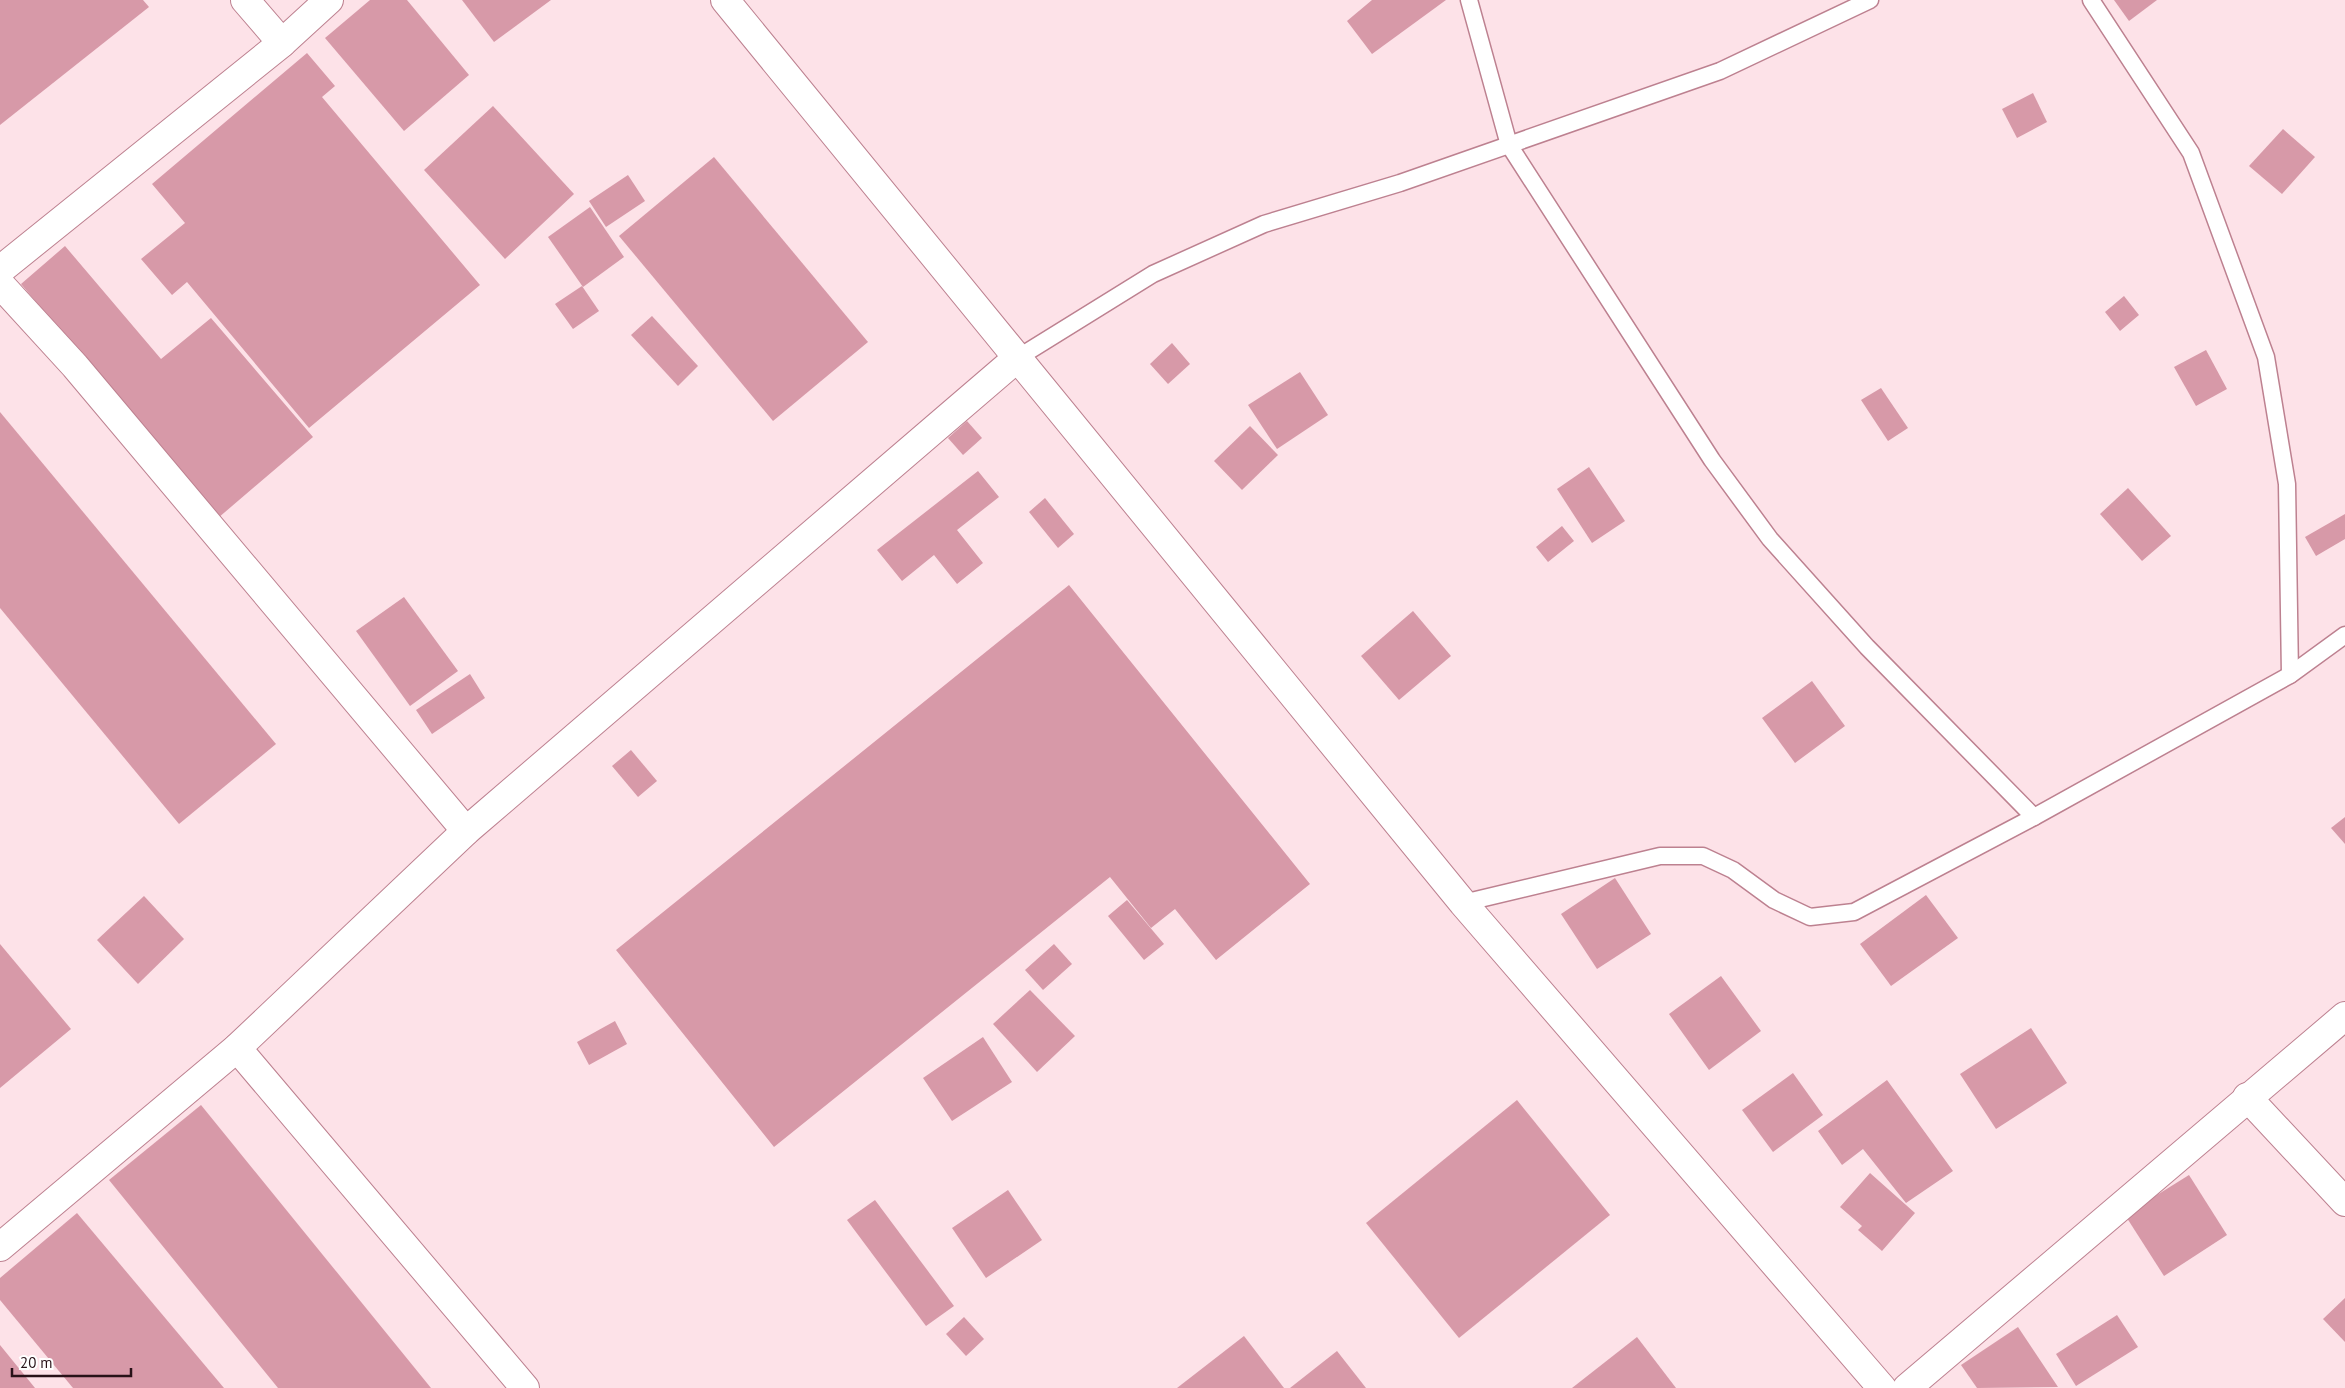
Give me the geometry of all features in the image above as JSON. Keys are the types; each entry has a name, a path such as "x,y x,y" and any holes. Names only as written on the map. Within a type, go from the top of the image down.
{"street":[{"path":"245,0 282,43"},
{"path":"0,270 282,43 329,0"},
{"path":"725,0 1016,359 1463,903 1882,1388"},
{"path":"0,284 75,366 466,831"},
{"path":"0,1247 237,1048 466,831 1016,359"},
{"path":"1907,1388 2345,1016"},
{"path":"237,1048 525,1388"},
{"path":"2247,1098 2345,1202"}],"lane":[{"path":"1469,0 1509,145 1712,460 1770,539 1867,647 2034,818"},
{"path":"1016,359 1152,274 1264,224 1400,183 1720,71 1870,0"},
{"path":"2091,0 2191,152 2266,356 2287,484 2290,675"},
{"path":"1463,903 1660,856 1703,856 1733,870 1774,900 1810,917 1854,912 2034,818 2290,675 2345,635"}],"building":[{"path":"0,0 143,0 149,7 0,125"},
{"path":"370,0 407,0 469,75 404,131 325,38"},
{"path":"462,0 551,0 494,42"},
{"path":"1372,0 1446,0 1372,54 1347,21"},
{"path":"2114,0 2157,0 2129,21"},
{"path":"307,53 335,86 322,97 480,285 309,428 187,282 172,295 141,259 185,223 152,184"},
{"path":"2033,93 2047,122 2017,138 2002,109"},
{"path":"493,106 574,194 505,259 424,170"},
{"path":"2283,129 2315,157 2282,194 2249,166"},
{"path":"714,157 868,342 773,421 619,236"},
{"path":"628,175 645,201 606,227 589,201"},
{"path":"590,207 624,257 583,287 548,237"},
{"path":"65,246 161,359 211,318 313,437 218,518 21,284"},
{"path":"582,286 599,311 573,329 555,304"},
{"path":"2124,296 2139,315 2120,331 2105,312"},
{"path":"652,316 698,366 678,386 631,335"},
{"path":"1172,343 1190,364 1168,384 1150,364"},
{"path":"2206,350 2227,389 2196,406 2174,367"},
{"path":"1300,372 1328,415 1277,449 1248,405"},
{"path":"1881,388 1908,428 1888,441 1861,400"},
{"path":"0,412 276,744 179,824 0,608"},
{"path":"967,421 982,438 963,455 948,438"},
{"path":"1250,426 1278,455 1242,490 1214,461"},
{"path":"1589,467 1625,521 1592,543 1557,489"},
{"path":"978,471 999,497 957,530 983,563 957,584 934,555 902,581 877,550"},
{"path":"2128,488 2171,536 2142,561 2100,514"},
{"path":"1045,498 1074,534 1058,548 1029,512"},
{"path":"2345,514 2345,539 2316,556 2305,537"},
{"path":"1562,526 1574,541 1548,562 1536,547"},
{"path":"1069,585 1310,884 1216,960 1175,909 1151,928 1110,877 774,1147 616,950"},
{"path":"404,597 458,671 410,706 356,631"},
{"path":"1413,611 1451,656 1399,700 1361,656"},
{"path":"470,674 485,698 432,734 416,710"},
{"path":"1812,681 1845,726 1795,763 1762,718"},
{"path":"631,750 657,781 638,797 612,766"},
{"path":"2345,817 2345,844 2331,828"},
{"path":"1615,878 1651,934 1597,969 1561,914"},
{"path":"1926,895 1958,938 1891,986 1860,944"},
{"path":"144,896 184,939 138,984 97,940"},
{"path":"1127,900 1164,944 1144,960 1108,916"},
{"path":"0,944 71,1029 0,1088"},
{"path":"1054,944 1072,964 1043,990 1025,970"},
{"path":"1721,976 1761,1031 1709,1070 1669,1014"},
{"path":"1030,990 1075,1036 1037,1072 993,1024"},
{"path":"615,1021 627,1044 589,1065 577,1042"},
{"path":"2031,1028 2067,1083 1996,1129 1960,1074"},
{"path":"983,1037 1012,1082 952,1121 923,1078"},
{"path":"1793,1073 1823,1115 1773,1152 1742,1110"},
{"path":"1887,1080 1953,1171 1906,1203 1863,1149 1842,1165 1818,1131"},
{"path":"1517,1100 1610,1215 1459,1338 1366,1223"},
{"path":"201,1105 431,1388 278,1388 109,1180"},
{"path":"1870,1173 1915,1213 1882,1251 1858,1230 1862,1226 1840,1207"},
{"path":"2189,1175 2227,1235 2164,1276 2125,1215"},
{"path":"1008,1190 1042,1240 986,1278 952,1228"},
{"path":"875,1200 954,1306 926,1326 847,1220"},
{"path":"77,1213 224,1388 73,1388 0,1300 0,1278"},
{"path":"2345,1298 2345,1342 2323,1319"},
{"path":"2117,1315 2138,1347 2076,1386 2056,1354"},
{"path":"964,1317 984,1339 966,1356 946,1334"},
{"path":"2018,1327 2058,1387 1977,1388 1961,1365"},
{"path":"1244,1336 1284,1388 1177,1388"},
{"path":"1637,1337 1676,1388 1572,1388"},
{"path":"0,1345 35,1388 0,1388"},
{"path":"1337,1351 1366,1388 1290,1388"}]}
